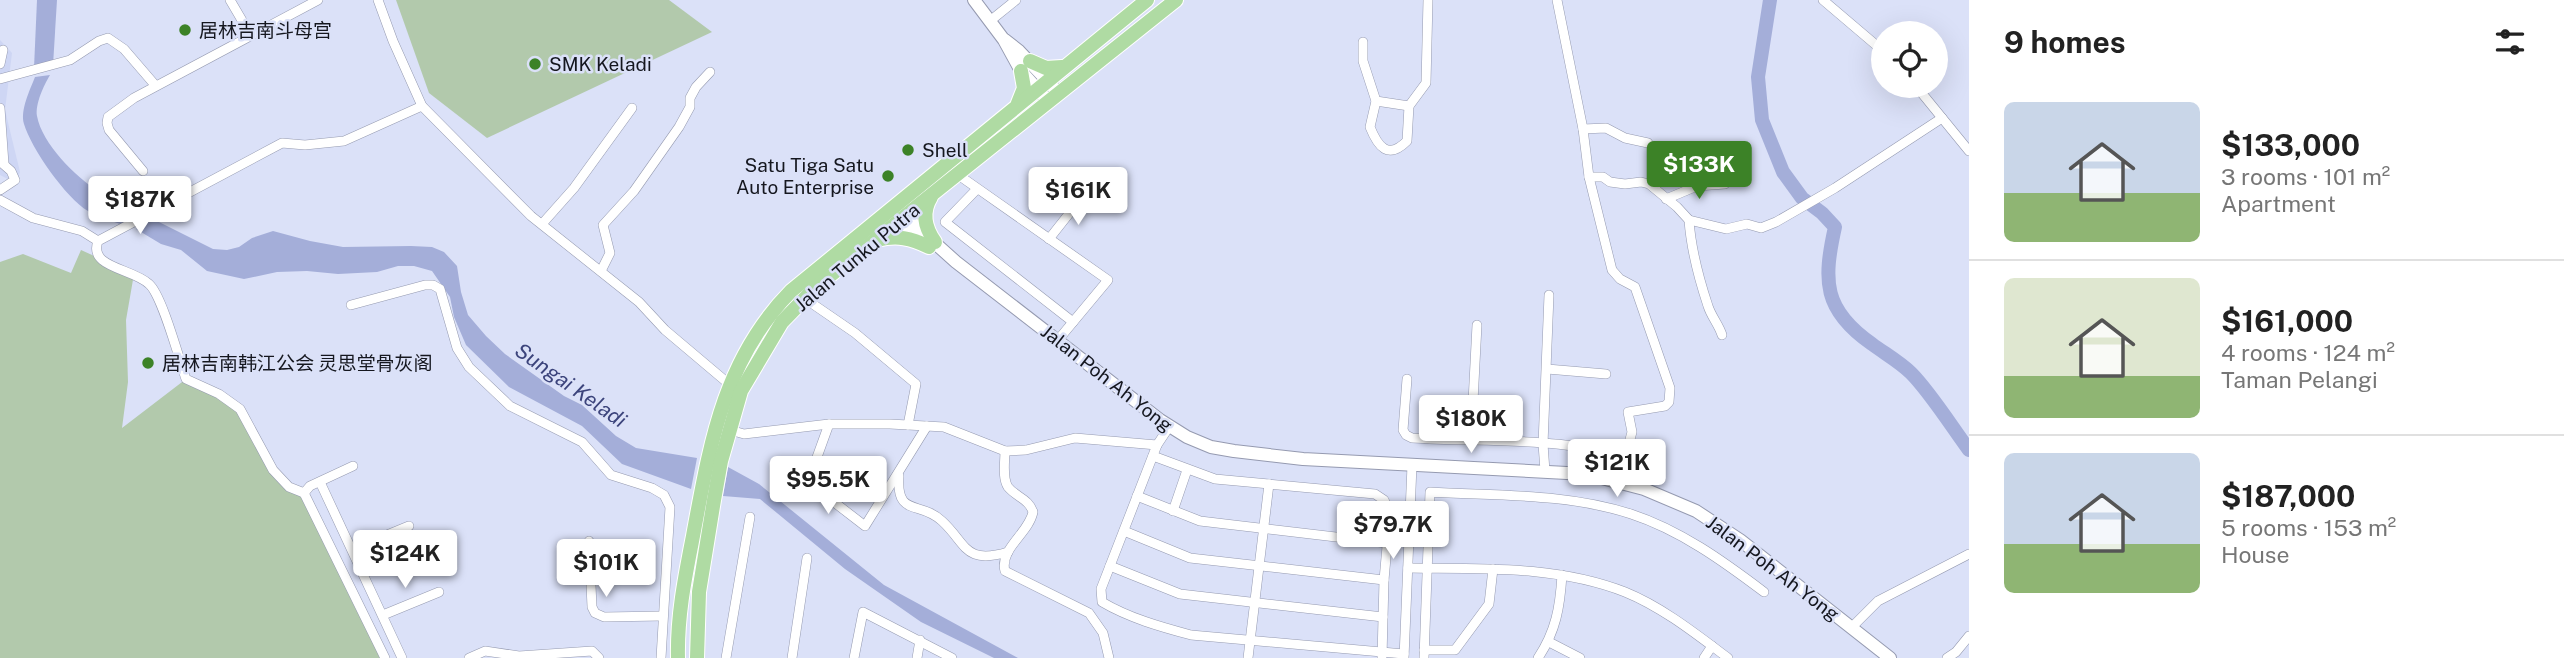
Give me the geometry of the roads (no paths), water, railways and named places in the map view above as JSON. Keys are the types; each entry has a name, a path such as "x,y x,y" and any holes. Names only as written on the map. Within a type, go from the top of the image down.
{"main road":[{"path":"974,0 1053,97"},
{"name":"Jalan Tunku Putra","path":"678,658 679,607 707,498 729,384 756,334 776,306 895,214 1012,109 1147,0"},
{"name":"Jalan Tunku Putra","path":"714,459 730,430 741,391 751,372 782,322 804,298 860,251 895,214 933,193 1176,0"},
{"path":"1026,66 1063,66"},
{"path":"1012,109 1018,103 1024,88 1026,66"},
{"path":"932,244 924,218 926,204 933,193"},
{"name":"Jalan Poh Ah Yong","path":"895,214 1169,427 1187,438 1211,447 1303,459 1545,471 1594,476 1644,489 1696,511 1740,540 1890,658"},
{"path":"860,251 877,240 897,236 932,244"},
{"name":"Jalan Tunku Putra","path":"697,658 699,592 707,498"}],"street":[{"path":"230,0 250,34"},
{"path":"143,171 109,130 108,117 118,107 318,0"},
{"path":"378,0 422,106 542,224 639,302 665,330 729,384"},
{"path":"990,21 1016,0"},
{"path":"1363,42 1363,61 1376,102 1370,127 1382,148 1389,151 1399,149 1407,141 1409,106 1426,83 1428,0"},
{"path":"1557,0 1583,129 1589,177 1612,270 1620,279 1635,287 1670,388 1669,402 1665,406 1628,412 1632,432 1625,458"},
{"path":"1822,0 1871,41"},
{"path":"0,79 58,65 108,38 124,49 155,85"},
{"path":"0,64 3,50"},
{"path":"601,271 610,253 603,225 634,191 679,127 690,107 690,98 696,87 710,72"},
{"path":"1926,98 1969,151"},
{"path":"1376,102 1409,106"},
{"path":"98,241 282,144 305,145 344,141 422,106"},
{"path":"0,108 2,163 11,170 15,180 0,190"},
{"path":"542,224 574,188 632,108"},
{"path":"1589,177 1603,177 1610,182 1625,184 1649,184 1689,220 1726,229 1747,224 1761,228 1835,188 1942,118"},
{"path":"1583,129 1606,128 1625,138 1648,143"},
{"path":"957,174 1108,280 1058,340"},
{"path":"1666,199 1697,187 1725,184"},
{"path":"977,189 946,222 1073,322"},
{"path":"1049,239 1083,196"},
{"path":"0,200 33,218 82,231 98,241"},
{"path":"1689,220 1690,239 1709,310 1718,322 1722,335"},
{"path":"98,241 96,255 101,261 134,274 156,291 186,379 219,394 240,410 273,470 289,487 304,493 385,658"},
{"path":"351,305 425,285 440,289 457,348 470,367 510,406 582,442 611,475 652,488 664,495 670,507 661,658"},
{"path":"1545,471 1543,444 1549,295"},
{"path":"804,298 855,333 916,384 908,425"},
{"path":"1471,440 1477,325"},
{"path":"1548,369 1606,374"},
{"path":"1407,379 1403,430 1412,438 1543,444 1625,458 1642,465"},
{"path":"829,424 808,482 865,526 927,426"},
{"path":"730,430 744,434 829,424 944,427 1005,451 1026,450 1075,438 1157,445"},
{"path":"1169,427 1157,445 1101,589 1102,602 1115,610 1191,635 1404,656 1412,465"},
{"path":"1005,451 1007,486 1028,503 1033,512 1030,523 1008,552 1003,563 1005,571"},
{"path":"1153,456 1215,479 1375,494 1384,500 1390,513 1384,580 1382,655"},
{"path":"304,493 310,486 353,466"},
{"path":"1173,511 1187,470"},
{"path":"899,473 898,492 902,500 939,518 969,552 988,556 1008,552"},
{"path":"320,482 402,658"},
{"path":"1248,658 1269,484"},
{"path":"1493,569 1489,604 1455,650 1424,654 1430,492 1570,501 1633,514 1667,529 1717,557 1764,592"},
{"path":"1137,496 1200,521 1387,543"},
{"path":"726,658 750,517"},
{"path":"353,549 409,526"},
{"path":"1124,531 1190,558 1384,580"},
{"path":"589,541 592,607 595,613 604,617 662,616"},
{"path":"1852,627 1878,601 1969,554"},
{"path":"988,556 1005,571 1089,613 1102,633 1109,658"},
{"path":"792,658 807,558"},
{"path":"1110,566 1180,594 1383,618"},
{"path":"1408,568 1528,570 1562,575 1625,592 1670,617 1728,658"},
{"path":"1538,658 1549,642 1560,607 1562,575"},
{"path":"383,615 439,592"},
{"path":"853,658 863,612 952,658"},
{"path":"1947,658 1956,652 1969,636"},
{"path":"917,658 920,640"},
{"path":"1549,642 1580,658"},
{"path":"1704,658 1712,646"},
{"path":"470,658 485,651 519,657 592,651 599,658"}],"waterway":[{"path":"1770,0 1758,77 1762,120 1783,172 1802,198 1835,227 1829,279 1836,306 1856,331 1911,373 1969,450"}],"place":[{"name":"居林吉南斗母宫","path":"185,30"},
{"name":"SMK Keladi","path":"535,64"},
{"name":"Shell","path":"908,150"},
{"name":"Satu Tiga Satu Auto Enterprise","path":"888,176"},
{"name":"居林吉南韩江公会 灵思堂骨灰阁","path":"148,363"}],"water label":[{"name":"Sungai Keladi","path":"571,385"}]}
